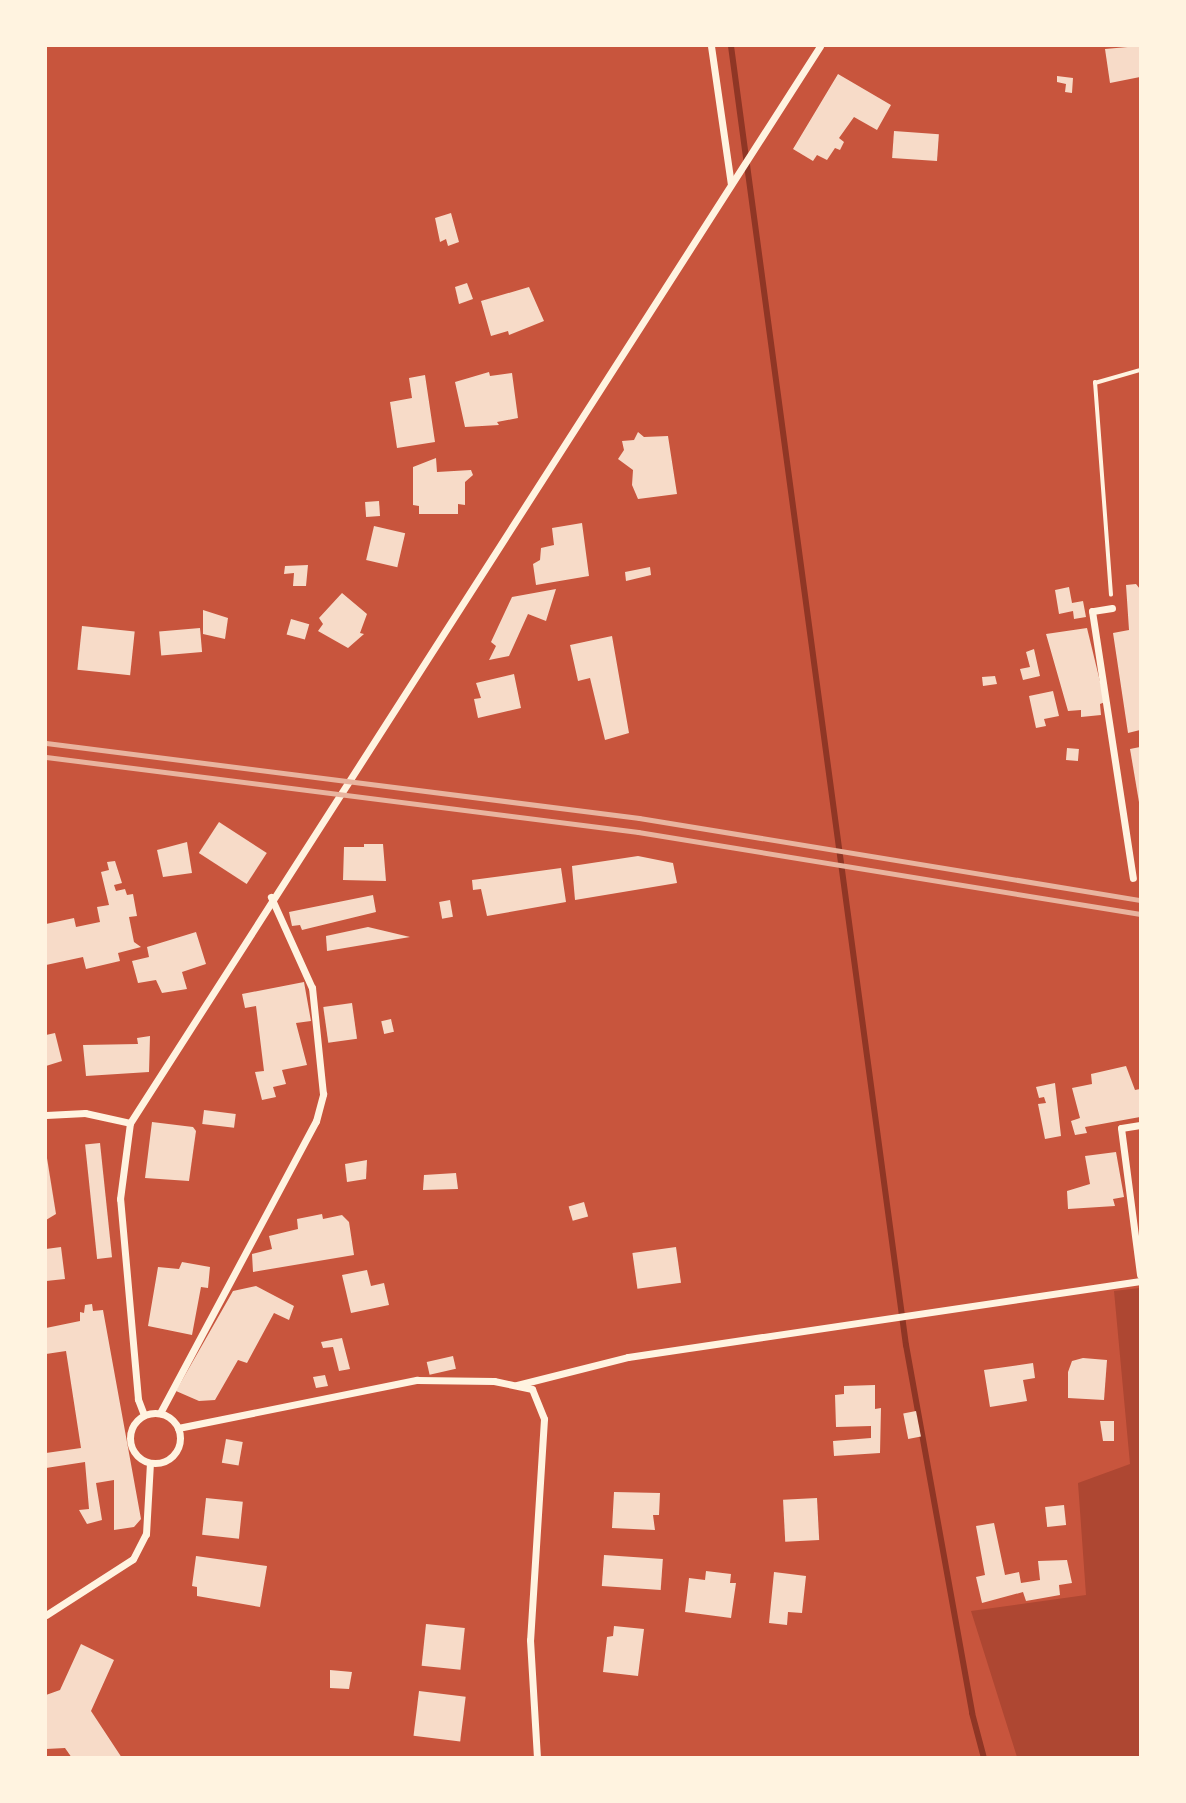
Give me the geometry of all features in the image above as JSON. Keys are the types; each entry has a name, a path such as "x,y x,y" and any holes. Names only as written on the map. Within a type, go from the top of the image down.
{"street":[{"path":"711,46 732,185"},
{"path":"144,1415 138,1399 120,1199 130,1123 271,897 820,46"},
{"path":"1112,608 1092,611 1133,878"},
{"path":"160,1413 316,1121 323,1094 312,988 271,897"},
{"path":"46,1115 85,1113 130,1123"},
{"path":"515,1385 628,1357 1140,1278 1121,1128 1140,1125"},
{"path":"178,1428 417,1380 515,1385 532,1389 544,1419 530,1640 537,1758"},
{"path":"160,1413 178,1428 177,1451 166,1461 150,1463 139,1458 130,1444 134,1424 144,1415 160,1413"},
{"path":"46,1615 133,1559 146,1534 150,1463"}],"path":[{"path":"1112,608 1095,383 1140,370"}],"shaded area":[{"path":"1140,1288 1140,1757 1017,1757 971,1611 1086,1595 1078,1483 1130,1464 1114,1291"}],"building":[{"path":"1139,46 1140,77 1110,83 1105,49"},
{"path":"838,74 891,105 877,130 854,117 839,138 844,142 840,150 835,148 827,160 817,155 813,161 793,149"},
{"path":"1057,76 1073,78 1072,93 1065,92 1066,84 1057,82"},
{"path":"894,131 939,134 937,161 892,158"},
{"path":"451,213 459,242 448,246 446,239 440,242 435,218"},
{"path":"467,283 473,299 459,304 455,287"},
{"path":"529,287 544,321 509,335 508,331 491,336 481,301"},
{"path":"489,372 490,376 512,373 518,418 497,422 499,425 465,427 455,382"},
{"path":"425,375 435,442 397,448 390,402 412,398 409,378"},
{"path":"638,432 644,437 668,436 677,494 638,499 632,485 633,470 618,459 624,450 622,441 634,440"},
{"path":"436,458 437,472 471,470 473,475 465,482 465,505 458,504 458,514 419,514 419,506 413,505 413,467"},
{"path":"379,501 380,516 366,517 365,502"},
{"path":"582,523 589,576 536,585 533,564 540,560 541,548 554,545 552,528"},
{"path":"374,526 405,533 397,567 366,560"},
{"path":"308,565 306,586 293,586 294,573 284,574 285,566"},
{"path":"650,567 651,575 626,581 625,572"},
{"path":"1136,584 1140,589 1140,730 1128,733 1113,633 1129,630 1126,585"},
{"path":"1069,587 1072,603 1083,601 1086,617 1074,619 1073,611 1059,614 1055,590"},
{"path":"556,589 546,621 528,614 509,656 489,660 496,646 491,642 512,597"},
{"path":"342,593 367,614 360,633 364,634 348,648 318,631 323,624 319,618"},
{"path":"203,610 228,618 225,639 203,634"},
{"path":"291,619 309,624 305,640 287,634"},
{"path":"82,626 135,632 130,675 77,670"},
{"path":"200,628 202,652 161,655 159,632"},
{"path":"1087,628 1105,702 1100,704 1101,715 1081,717 1081,710 1068,711 1046,634"},
{"path":"612,636 629,733 605,740 590,678 578,681 570,645"},
{"path":"1034,649 1040,676 1023,680 1020,669 1030,667 1026,652"},
{"path":"514,674 521,708 478,718 474,699 481,698 476,683"},
{"path":"995,676 997,684 983,686 982,677"},
{"path":"1053,691 1059,716 1044,719 1046,726 1036,728 1029,696"},
{"path":"1140,747 1140,802 1139,802 1130,749"},
{"path":"1067,748 1079,749 1078,761 1066,760"},
{"path":"219,822 267,853 247,884 199,853"},
{"path":"187,842 192,873 163,877 157,850"},
{"path":"364,844 383,844 386,881 343,880 344,847 364,847"},
{"path":"638,856 673,863 677,883 575,900 572,866"},
{"path":"115,861 122,883 114,885 116,891 125,889 127,895 133,894 137,916 129,917 134,942 141,947 118,953 120,961 86,969 83,957 46,965 46,924 74,918 76,927 100,922 97,907 109,905 101,872 109,870 107,862"},
{"path":"561,868 566,902 487,916 481,889 473,890 472,880"},
{"path":"373,895 376,912 302,930 300,925 292,926 289,912"},
{"path":"450,900 453,917 442,919 439,902"},
{"path":"368,927 410,937 327,951 326,936"},
{"path":"196,932 206,964 182,972 187,989 162,993 156,980 138,983 132,961 149,957 147,947"},
{"path":"304,982 311,1021 296,1023 307,1065 282,1070 286,1084 273,1087 276,1097 262,1100 255,1072 264,1071 256,1006 245,1008 242,994"},
{"path":"352,1003 357,1039 328,1043 323,1007"},
{"path":"391,1019 394,1032 384,1034 381,1021"},
{"path":"55,1033 62,1061 46,1066 46,1035"},
{"path":"150,1036 149,1072 86,1076 83,1045 138,1044 137,1038"},
{"path":"1126,1066 1135,1090 1140,1089 1140,1117 1085,1127 1087,1133 1075,1135 1071,1121 1080,1118 1072,1088 1092,1084 1091,1074"},
{"path":"1055,1083 1061,1136 1045,1139 1038,1104 1046,1103 1044,1097 1039,1098 1036,1087"},
{"path":"204,1110 236,1114 234,1128 202,1124"},
{"path":"152,1122 193,1127 196,1131 189,1181 145,1178"},
{"path":"100,1143 112,1257 97,1259 85,1145"},
{"path":"46,1152 56,1214 46,1220"},
{"path":"1116,1152 1124,1197 1113,1199 1115,1206 1068,1209 1067,1191 1090,1184 1085,1156"},
{"path":"367,1160 366,1179 347,1182 345,1164"},
{"path":"456,1173 458,1189 423,1190 424,1175"},
{"path":"584,1202 588,1216 573,1221 569,1206"},
{"path":"322,1214 323,1219 342,1215 349,1222 354,1255 253,1272 252,1254 272,1249 269,1236 298,1229 297,1219"},
{"path":"61,1247 65,1279 46,1281 46,1249"},
{"path":"676,1247 681,1283 637,1289 632,1253"},
{"path":"182,1262 210,1267 208,1288 201,1287 192,1335 148,1326 158,1267 179,1269"},
{"path":"367,1270 371,1286 384,1283 389,1305 351,1313 342,1275"},
{"path":"256,1286 294,1306 289,1320 274,1313 247,1363 238,1360 215,1400 199,1401 176,1391 233,1291"},
{"path":"92,1304 93,1311 103,1310 141,1519 134,1527 114,1530 114,1480 96,1483 102,1520 87,1524 79,1510 89,1509 85,1462 46,1468 46,1453 81,1448 66,1351 46,1354 46,1328 80,1321 80,1312 84,1313 85,1305"},
{"path":"342,1338 350,1369 339,1371 333,1347 323,1348 321,1342"},
{"path":"453,1356 456,1369 430,1375 427,1362"},
{"path":"1083,1358 1107,1360 1104,1400 1068,1398 1068,1372 1072,1361"},
{"path":"1033,1363 1035,1378 1023,1380 1027,1401 990,1407 984,1370"},
{"path":"325,1375 328,1386 316,1388 313,1377"},
{"path":"875,1385 875,1409 881,1408 880,1453 834,1456 833,1441 871,1438 871,1426 836,1427 835,1395 844,1394 844,1386"},
{"path":"916,1411 921,1437 908,1439 903,1413"},
{"path":"1100,1421 1114,1421 1114,1441 1103,1441"},
{"path":"226,1439 243,1442 239,1466 222,1463"},
{"path":"614,1492 660,1493 659,1515 653,1515 655,1530 612,1528"},
{"path":"206,1498 243,1502 239,1539 202,1535"},
{"path":"817,1498 819,1540 785,1542 783,1500"},
{"path":"1064,1505 1066,1525 1047,1527 1045,1507"},
{"path":"994,1523 1005,1575 1019,1572 1021,1583 1040,1580 1038,1561 1067,1560 1072,1583 1059,1585 1060,1595 1026,1601 1023,1592 982,1603 976,1577 985,1575 976,1526"},
{"path":"604,1555 663,1559 661,1590 602,1586"},
{"path":"196,1556 267,1566 260,1607 197,1596 197,1587 192,1586"},
{"path":"706,1571 731,1574 730,1583 736,1583 731,1618 685,1612 689,1578 705,1580"},
{"path":"774,1572 806,1576 802,1613 788,1612 787,1625 769,1623"},
{"path":"426,1624 465,1628 460,1670 422,1666"},
{"path":"614,1626 644,1629 638,1676 603,1672 607,1637 613,1636"},
{"path":"81,1644 114,1660 91,1711 122,1758 72,1758 65,1748 46,1749 46,1695 60,1690"},
{"path":"330,1670 352,1672 349,1689 330,1688"},
{"path":"419,1691 466,1697 460,1741 414,1736"}],"waterway":[{"path":"731,46 906,1345 972,1713 984,1758"}],"railway":[{"path":"46,743 639,818 1140,900"},
{"path":"46,757 638,832 1140,914"}]}
